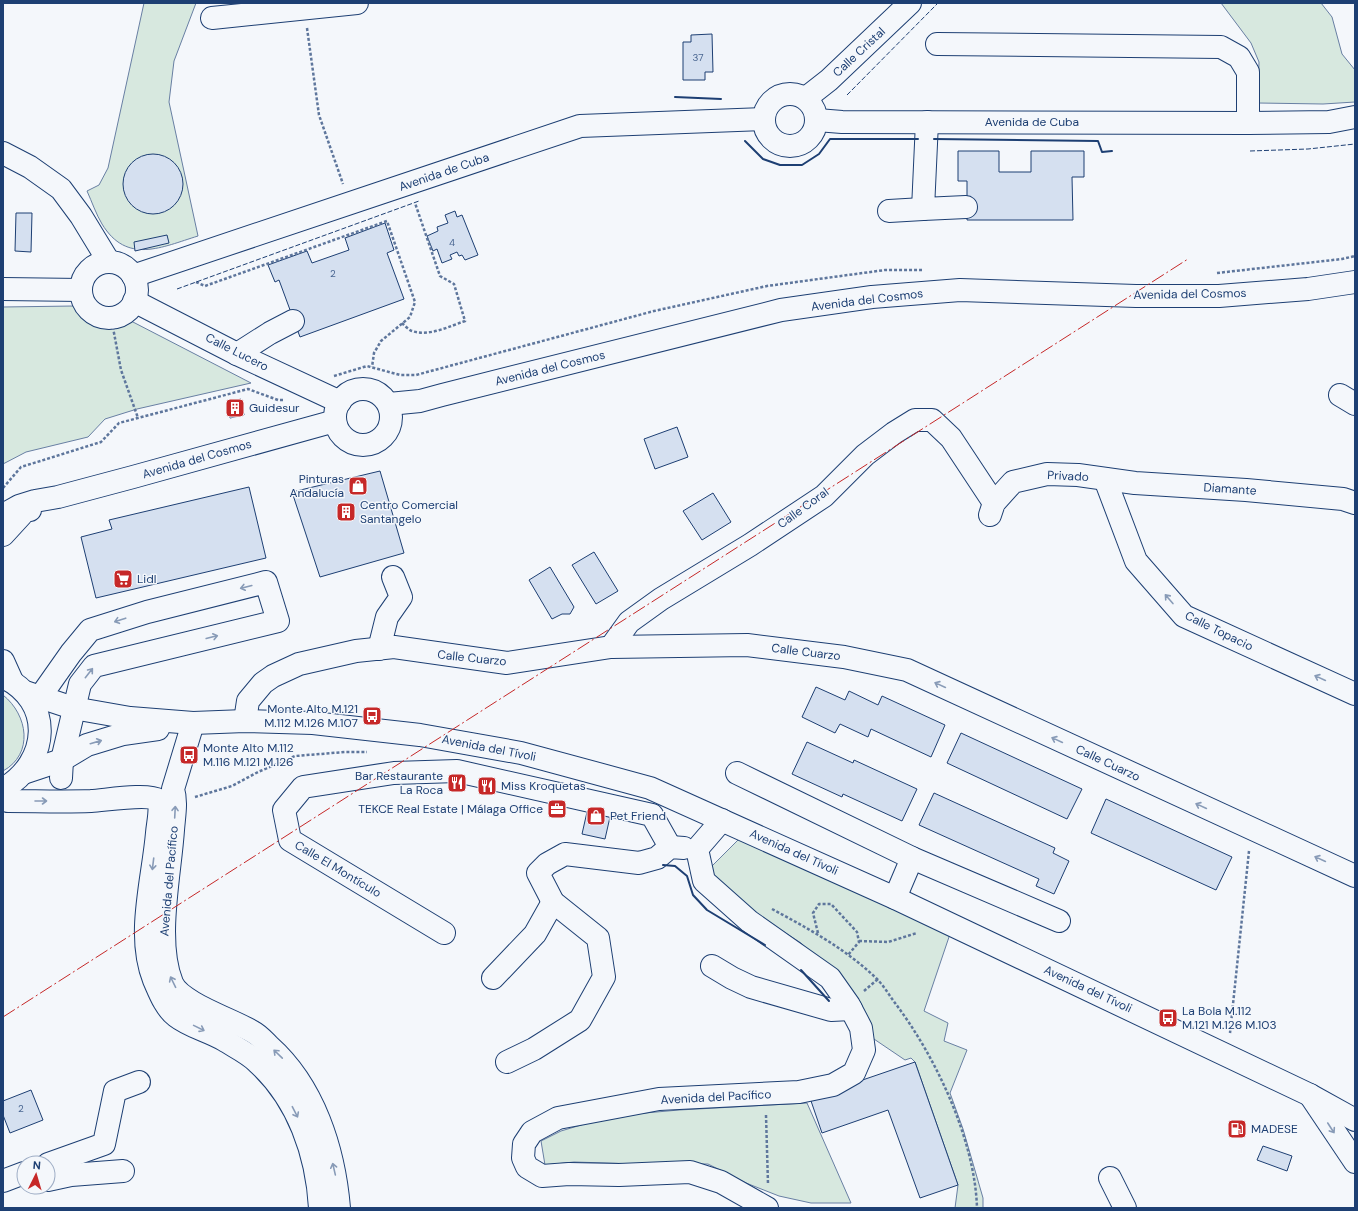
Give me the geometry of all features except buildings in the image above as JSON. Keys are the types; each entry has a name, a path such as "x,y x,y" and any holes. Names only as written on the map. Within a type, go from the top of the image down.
{"street":[{"path":"212,18 357,3"},
{"name":"Calle Cristal","path":"806,98 829,80 910,3"},
{"path":"937,44 1221,47 1238,57 1248,72 1248,123"},
{"path":"794,94 806,98 815,111 817,120 811,136 796,146 782,145 774,141 766,128 764,120 770,104 776,98 785,95 794,94"},
{"name":"Avenida de Cuba","path":"817,120 842,122 1248,123 1329,122 1355,117"},
{"name":"Avenida de Cuba","path":"133,276 580,126 764,120"},
{"path":"923,209 927,122"},
{"path":"3,153 30,167 61,189 109,262"},
{"path":"889,211 966,207"},
{"path":"109,262 123,266 133,276 137,287 134,301 132,306 123,314 111,317 96,314 88,308 83,300 81,290 83,280 95,265 109,262"},
{"name":"Avenida del Cosmos","path":"389,404 420,401 780,310 872,297 960,290 1136,296 1219,296 1308,289 1355,282"},
{"path":"3,289 81,290"},
{"name":"Calle Lucero","path":"134,301 237,354 299,392 337,411"},
{"path":"237,354 270,332 293,321"},
{"path":"360,388 370,389 379,394 389,404 391,416 389,427 381,439 374,443 364,445 349,441 340,433 337,411 351,391 360,388"},
{"name":"Avenida del Cosmos","path":"58,497 337,411"},
{"name":"Calle Coral","path":"611,647 629,622 661,599 750,545 824,496 865,455 914,420 932,420 951,438 992,509"},
{"name":"Privado","path":"992,509 1012,482 1047,474 1078,475 1105,479"},
{"name":"Diamante","path":"1105,479 1135,483 1246,490 1343,499 1355,503"},
{"name":"Calle Topacio","path":"1105,479 1136,561 1184,616 1355,694"},
{"path":"3,515 19,506 58,497"},
{"path":"3,536 25,511 58,497"},
{"path":"380,649 387,617 401,597 393,577"},
{"path":"20,687 71,653 90,630 146,612 266,582 278,621 94,666 80,684 57,768"},
{"name":"Calle Cuarzo","path":"245,722 248,701 263,683 273,676 299,664 356,651 394,647 507,663 611,647 747,645 844,657 907,670 1355,876"},
{"path":"3,660 35,708 40,725 39,744 36,754 26,772 15,782 3,789"},
{"name":"Avenida del Tívoli","path":"20,687 73,708 130,718 193,723 313,723 412,734 522,753 650,788 895,898 1310,1094 1355,1120"},
{"name":"Avenida del Tívoli","path":"26,772 57,768 87,745 123,734 193,723"},
{"name":"Avenida del Pacífico","path":"193,723 173,788 175,797 174,822 163,937 167,965 172,984 184,997 254,1032 282,1057 314,1107 337,1181 339,1208"},
{"path":"39,744 57,768 82,790 99,791 173,788"},
{"name":"Calle El Montículo","path":"444,933 290,840 284,810 303,788 394,773 457,770 652,815 670,847"},
{"path":"737,772 912,858 1059,921"},
{"path":"3,799 8,801 91,801 155,798 159,800 158,826 145,933 146,953 154,978 164,1002 175,1016 222,1039 246,1053 257,1062 288,1098 303,1126 314,1161 320,1208"},
{"path":"507,1062 534,1049 580,1020 604,977 598,938 553,902 538,873 547,864 565,854 639,863 657,858 670,847 697,849 722,820"},
{"name":"Avenida del Pacífico","path":"697,849 704,881 749,921 830,978 851,1009 861,1028 864,1050 854,1073 833,1085 799,1092 766,1095 659,1099 558,1118 532,1132 524,1144 523,1158 527,1167 542,1176 569,1174 619,1176 690,1172 721,1182 767,1208"},
{"path":"895,898 912,858"},
{"path":"493,978 536,934 553,902"},
{"path":"712,966 751,987 831,1010 851,1009"},
{"path":"56,1161 104,1144 115,1091 139,1082"},
{"path":"1310,1094 1355,1162"},
{"path":"56,1178 71,1175 123,1171"},
{"path":"3,1181 16,1176"},
{"path":"1110,1178 1125,1208"},
{"path":"3,1191 16,1188"}],"path":[{"path":"304,8 319,115 349,204"},
{"path":"402,323 412,331 422,332 436,331 465,321 454,284 440,276 415,203"},
{"path":"196,282 205,286 386,221 415,302 410,317 381,341 374,353 372,367"},
{"path":"111,317 121,370 138,418"},
{"path":"327,378 367,366 400,375 416,375"},
{"path":"3,488 21,467 101,442 119,423 248,389 278,400 299,392"},
{"path":"1228,1056 1250,847"},
{"path":"818,934 812,913 819,904 831,904 858,932 859,941 855,949 848,956"},
{"path":"859,941 888,942 930,929 952,925"},
{"path":"766,1095 768,1185"}],"shaded area":[{"path":"144,3 196,3 174,61 169,102 198,236 171,245 146,250 134,249 122,245 112,237 102,224 87,191 99,185 108,168"},
{"path":"1221,3 1321,3 1332,17 1342,54 1355,70 1355,102 1323,104 1258,103 1259,62 1251,43"},
{"path":"73,306 92,324 99,327 107,329 114,328 131,321 251,383 137,409 105,419 88,437 26,452 3,464 3,307"},
{"path":"3,695 18,713 24,734 20,755 13,764 3,771"},
{"path":"739,839 950,934 924,1011 948,1023 944,1041 967,1050 950,1093 963,1129 983,1198 983,1208 955,1208 958,1185 915,1062 911,1058 905,1060 871,1037 838,979 801,943 748,909 707,871"},
{"path":"807,1103 851,1203 811,1203 779,1196 746,1183 708,1164 574,1162 545,1165 541,1141 561,1131 611,1116 679,1110"}],"fence":[{"path":"847,95 938,3"},
{"path":"1250,151 1308,149 1355,144"},
{"path":"177,289 419,201"}],"wall":[{"path":"675,97 721,99"},
{"path":"745,141 763,159 780,165 802,165 819,154 830,139 918,139"},
{"path":"934,139 1098,141 1102,152 1112,151"},
{"path":"663,865 675,866 687,876 693,895 707,910 765,945"},
{"path":"801,970 829,1001"}],"power":[{"path":"3,1017 1188,259"}],"place":[{"name":"Guidesur","path":"235,408"},
{"name":"Pinturas Andalucía","path":"358,486"},
{"name":"Centro Comercial Santangelo","path":"346,512"},
{"name":"Lidl","path":"123,579"},
{"name":"Monte Alto M.121 M.112 M.126 M.107","path":"372,716"},
{"name":"Monte Alto M.112 M.116 M.121 M.126","path":"189,755"},
{"name":"Bar Restaurante La Roca","path":"457,783"},
{"name":"Miss Kroquetas","path":"487,786"},
{"name":"TEKCE Real Estate | Málaga Office","path":"557,809"},
{"name":"Pet Friend","path":"596,816"},
{"name":"La Bola M.112 M.121 M.126 M.103","path":"1168,1018"},
{"name":"MADESE","path":"1237,1129"}]}
